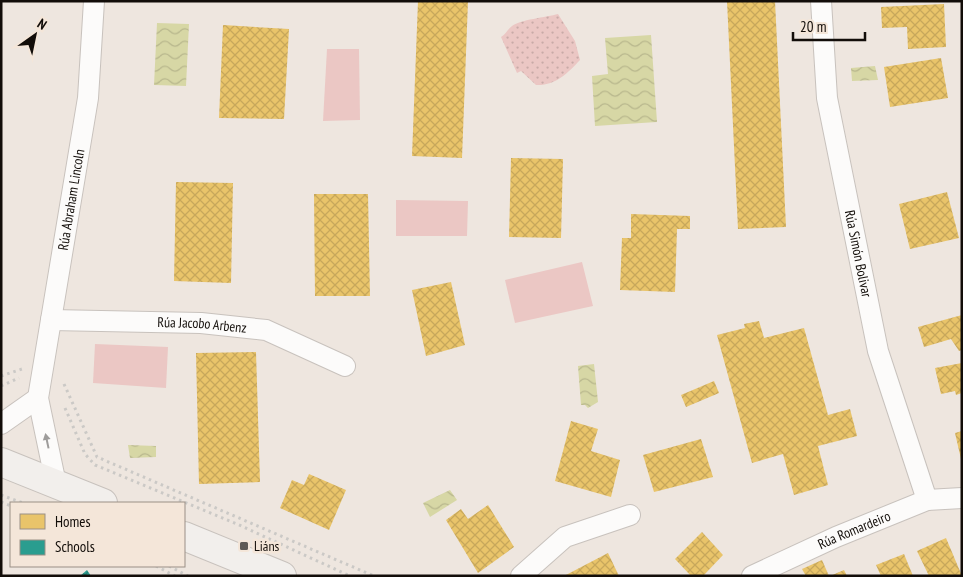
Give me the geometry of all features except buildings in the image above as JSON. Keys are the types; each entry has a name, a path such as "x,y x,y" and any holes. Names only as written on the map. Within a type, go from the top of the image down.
{"main road":[{"path":"1,462 100,502"},
{"path":"185,536 282,576"}],"street":[{"name":"Rúa Abraham Lincoln","path":"56,484 40,384 88,98 94,1"},
{"name":"Rúa Simón Bolivar","path":"821,1 826,98 878,351 927,500"},
{"name":"Rúa Jacobo Arbenz","path":"51,320 201,323 266,330 345,366"},
{"path":"1,424 40,384"},
{"name":"Rúa Romardeiro","path":"752,576 836,537 927,500 962,498"},
{"path":"521,576 564,537 630,515"}],"path":[{"path":"40,384 62,381 97,458 374,576"},
{"path":"40,384 55,387 85,454 95,465 183,502"},
{"path":"1,495 20,502"},
{"path":"185,503 273,540 350,576"},
{"path":"158,567 175,576"},
{"path":"171,567 188,576"}],"shaded area":[{"path":"558,14 575,41 580,60 566,74 555,81 536,85 521,71 517,73 501,37 510,27 516,24"},
{"path":"327,49 359,49 360,120 323,121"},
{"path":"396,200 468,201 467,236 396,236"},
{"path":"582,262 593,306 515,323 505,280"},
{"path":"95,344 168,347 166,388 93,383"}],"water":[{"path":"157,23 189,24 186,86 154,85"},
{"path":"651,35 657,122 595,126 592,76 608,74 605,38"},
{"path":"875,66 878,80 852,81 851,68"},
{"path":"594,364 598,402 588,408 585,405 581,405 578,366"},
{"path":"128,445 156,446 156,457 130,458"},
{"path":"450,490 457,500 430,517 423,503"}],"place":[{"name":"Liáns","path":"244,546"}]}
